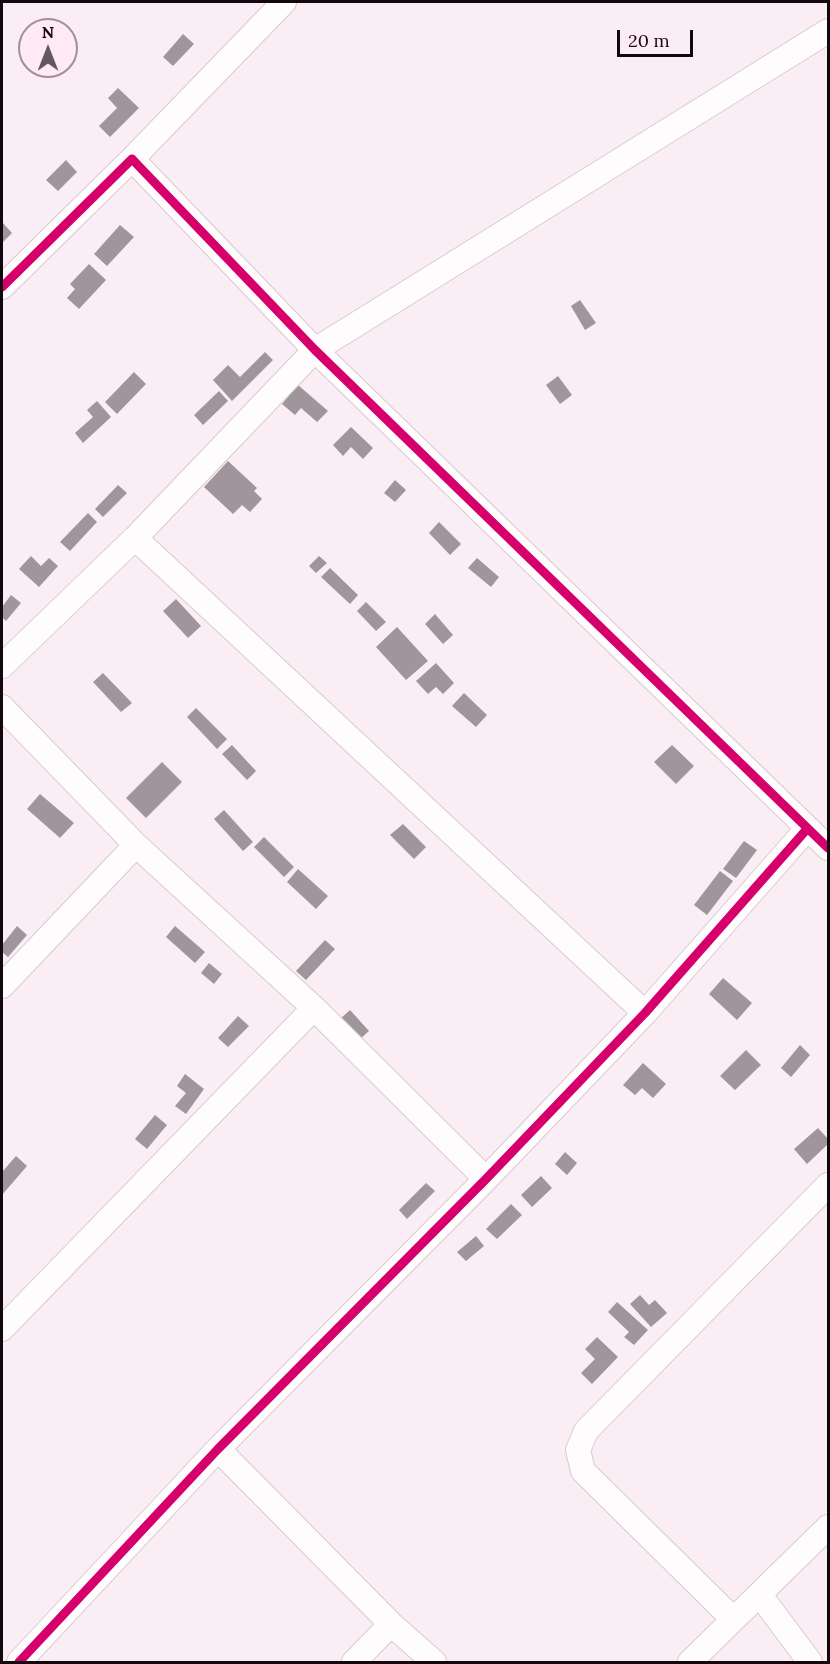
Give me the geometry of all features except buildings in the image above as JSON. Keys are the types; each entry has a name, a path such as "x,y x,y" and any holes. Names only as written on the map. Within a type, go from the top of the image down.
{"street":[{"path":"2,287 132,159 284,2"},
{"path":"2,666 135,538 315,350 828,31"},
{"path":"132,159 315,350 828,849"},
{"path":"135,538 645,1013"},
{"path":"2,707 136,844 314,1008 486,1179"},
{"path":"19,1662 218,1449 486,1179 645,1013 807,829"},
{"path":"2,986 136,844"},
{"path":"2,1329 314,1008"},
{"path":"733,1619 583,1471 578,1450 586,1431 828,1185"},
{"path":"218,1449 391,1624 434,1662"},
{"path":"690,1662 828,1527"},
{"path":"760,1595 810,1662"},
{"path":"354,1662 391,1624"}],"cycle path":[{"path":"2,287 132,159 315,350 828,848"},
{"path":"19,1662 218,1449 486,1179 645,1013 807,829"}]}
